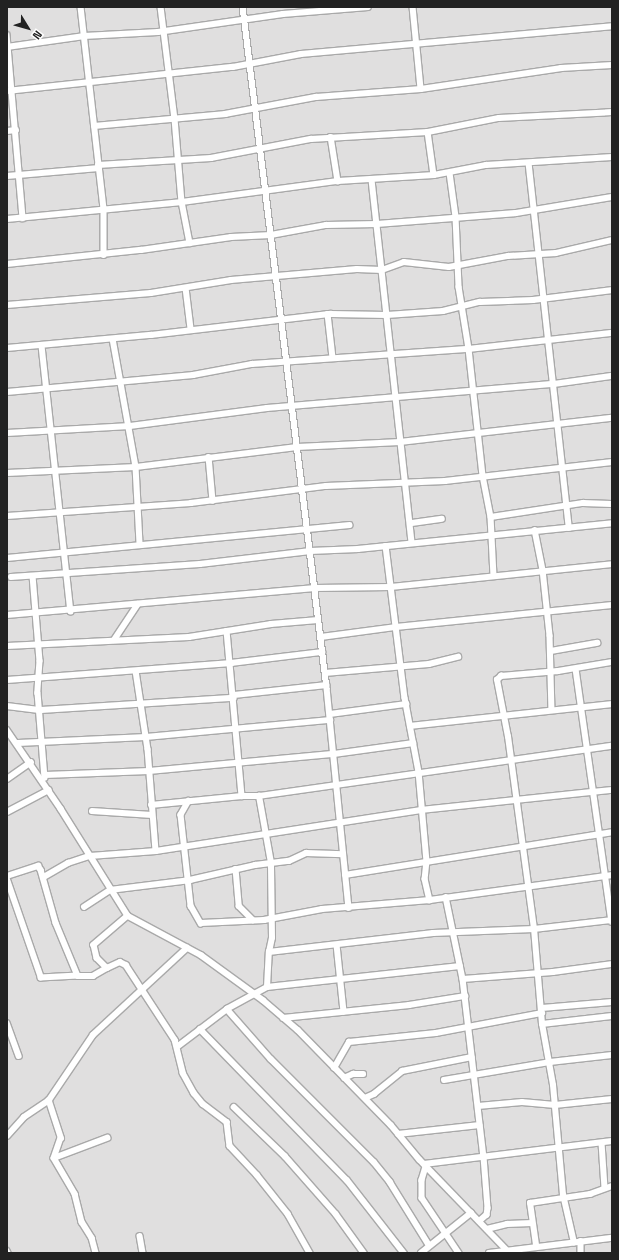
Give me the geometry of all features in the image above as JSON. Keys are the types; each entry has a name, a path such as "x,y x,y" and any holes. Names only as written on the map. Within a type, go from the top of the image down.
{"street":[{"path":"81,7 88,82 104,208 104,254"},
{"path":"161,7 175,119 182,202 190,243"},
{"path":"243,7 267,190 286,362 315,588 334,754 339,821 349,908"},
{"path":"8,47 84,36 163,31 244,19 368,7"},
{"path":"413,7 421,88"},
{"path":"10,91 250,64 301,54 612,26"},
{"path":"7,35 10,91 16,130 23,218"},
{"path":"94,126 225,114 316,97 421,88 561,68 612,65"},
{"path":"7,176 211,158 331,137 428,132 499,118 612,112"},
{"path":"7,131 16,130"},
{"path":"428,132 434,175"},
{"path":"331,137 338,182"},
{"path":"7,219 104,208 182,202 338,182 434,175 486,165 612,157"},
{"path":"529,163 532,211 550,341 569,528"},
{"path":"450,173 456,217 457,266 469,349 483,476 491,517 494,576"},
{"path":"372,180 391,354 394,397 412,523 412,542"},
{"path":"7,264 271,235 326,225 377,224 532,211 612,197"},
{"path":"7,305 151,293 277,276 382,270 404,262 449,267 508,256 573,250 612,240"},
{"path":"186,288 191,329"},
{"path":"7,348 113,339 328,314 387,315 462,307 480,302 544,298 612,290"},
{"path":"328,314 333,358"},
{"path":"7,392 193,375 252,364 469,349 612,333"},
{"path":"113,339 130,426 136,467 140,544"},
{"path":"42,346 45,389 66,553 71,611"},
{"path":"7,433 130,426 292,405 554,384 612,376"},
{"path":"7,473 55,469 136,467 297,447 400,442 612,418"},
{"path":"209,457 213,500"},
{"path":"7,516 137,508 348,485 406,485 612,462"},
{"path":"491,517 583,503 611,504"},
{"path":"412,523 442,519"},
{"path":"11,577 200,564 310,551 386,546 412,542 493,536 612,522"},
{"path":"7,558 349,525"},
{"path":"535,530 543,570 547,612 552,710"},
{"path":"386,546 406,704 419,772 421,810 427,860 426,879 430,900"},
{"path":"7,615 71,611 315,588 391,586 612,564"},
{"path":"33,576 41,678 38,693 41,710 42,743 47,787"},
{"path":"114,640 138,604"},
{"path":"320,637 396,627 612,605"},
{"path":"7,646 189,637 318,620"},
{"path":"227,631 242,796"},
{"path":"550,651 596,643"},
{"path":"7,680 231,663 322,652"},
{"path":"325,673 401,665 429,664 458,657"},
{"path":"574,1243 564,1198 557,1147 555,1105 550,1062 542,1024 540,973 512,761 498,677 576,669 612,662"},
{"path":"269,952 454,933 534,929 612,920 609,875 599,835 592,792 588,750 576,669"},
{"path":"136,671 146,737 156,851"},
{"path":"7,706 41,710 141,704 234,697 326,685"},
{"path":"18,743 146,737 236,730 330,717 406,704"},
{"path":"410,726 505,717 582,706 612,704"},
{"path":"8,732 18,743 31,762 110,890 128,916 187,948 253,993 308,1040 365,1098 425,1166 506,1249"},
{"path":"45,775 149,771 334,754 413,743"},
{"path":"151,805 242,796 259,796 419,772 512,761 612,746"},
{"path":"7,779 31,762"},
{"path":"7,812 47,787"},
{"path":"44,877 68,864 90,856 156,851 339,821 421,810 612,790"},
{"path":"259,796 264,834 271,863 272,938 269,952 267,987"},
{"path":"188,801 181,815 190,880 191,906 201,923 254,921 322,909 349,908 430,900 609,875"},
{"path":"92,811 152,815"},
{"path":"345,875 427,860 612,832"},
{"path":"84,907 110,890 190,880 236,869 289,861 306,853 343,854"},
{"path":"7,876 38,866 44,877 56,923 78,976"},
{"path":"236,869 239,906 254,921"},
{"path":"7,880 41,978 93,976 120,962 126,965 140,990 158,1011 177,1047 183,1073 194,1093 203,1104 227,1122 230,1146 257,1174 288,1214 310,1253"},
{"path":"446,898 463,979 484,1157 488,1208 487,1215 480,1221"},
{"path":"107,968 97,958 94,945 128,916"},
{"path":"337,945 339,979 344,1012"},
{"path":"7,1136 24,1117 49,1100 93,1035 187,948"},
{"path":"463,979 540,973 612,964"},
{"path":"177,1047 227,1009 253,993 267,987 460,966"},
{"path":"283,1018 344,1012 465,996"},
{"path":"334,1068 349,1042 436,1033 542,1011 612,1002"},
{"path":"227,1009 272,1059 374,1162 390,1182 429,1245"},
{"path":"542,1024 612,1016"},
{"path":"7,1023 19,1056"},
{"path":"200,1029 347,1180 404,1253"},
{"path":"444,1080 550,1062 612,1055"},
{"path":"365,1098 374,1094 402,1071 472,1057"},
{"path":"344,1078 353,1074 363,1074"},
{"path":"478,1106 522,1102 555,1105 612,1099"},
{"path":"49,1100 61,1138 54,1158"},
{"path":"234,1107 285,1156 336,1214 364,1253"},
{"path":"398,1134 480,1125"},
{"path":"54,1158 107,1138"},
{"path":"602,1142 605,1188"},
{"path":"425,1166 557,1147 612,1142"},
{"path":"54,1158 76,1194 82,1222 92,1238 96,1253"},
{"path":"425,1166 422,1180 422,1198 444,1233 459,1253"},
{"path":"536,1245 530,1203 590,1194 612,1186"},
{"path":"421,1253 470,1213"},
{"path":"487,1229 507,1224 532,1223"},
{"path":"140,1236 143,1253"},
{"path":"489,1253 536,1245 574,1243 612,1238"},
{"path":"581,1241 581,1253"}],"shaded area":[{"path":"7,7 612,7 612,1253 7,1253"}]}
